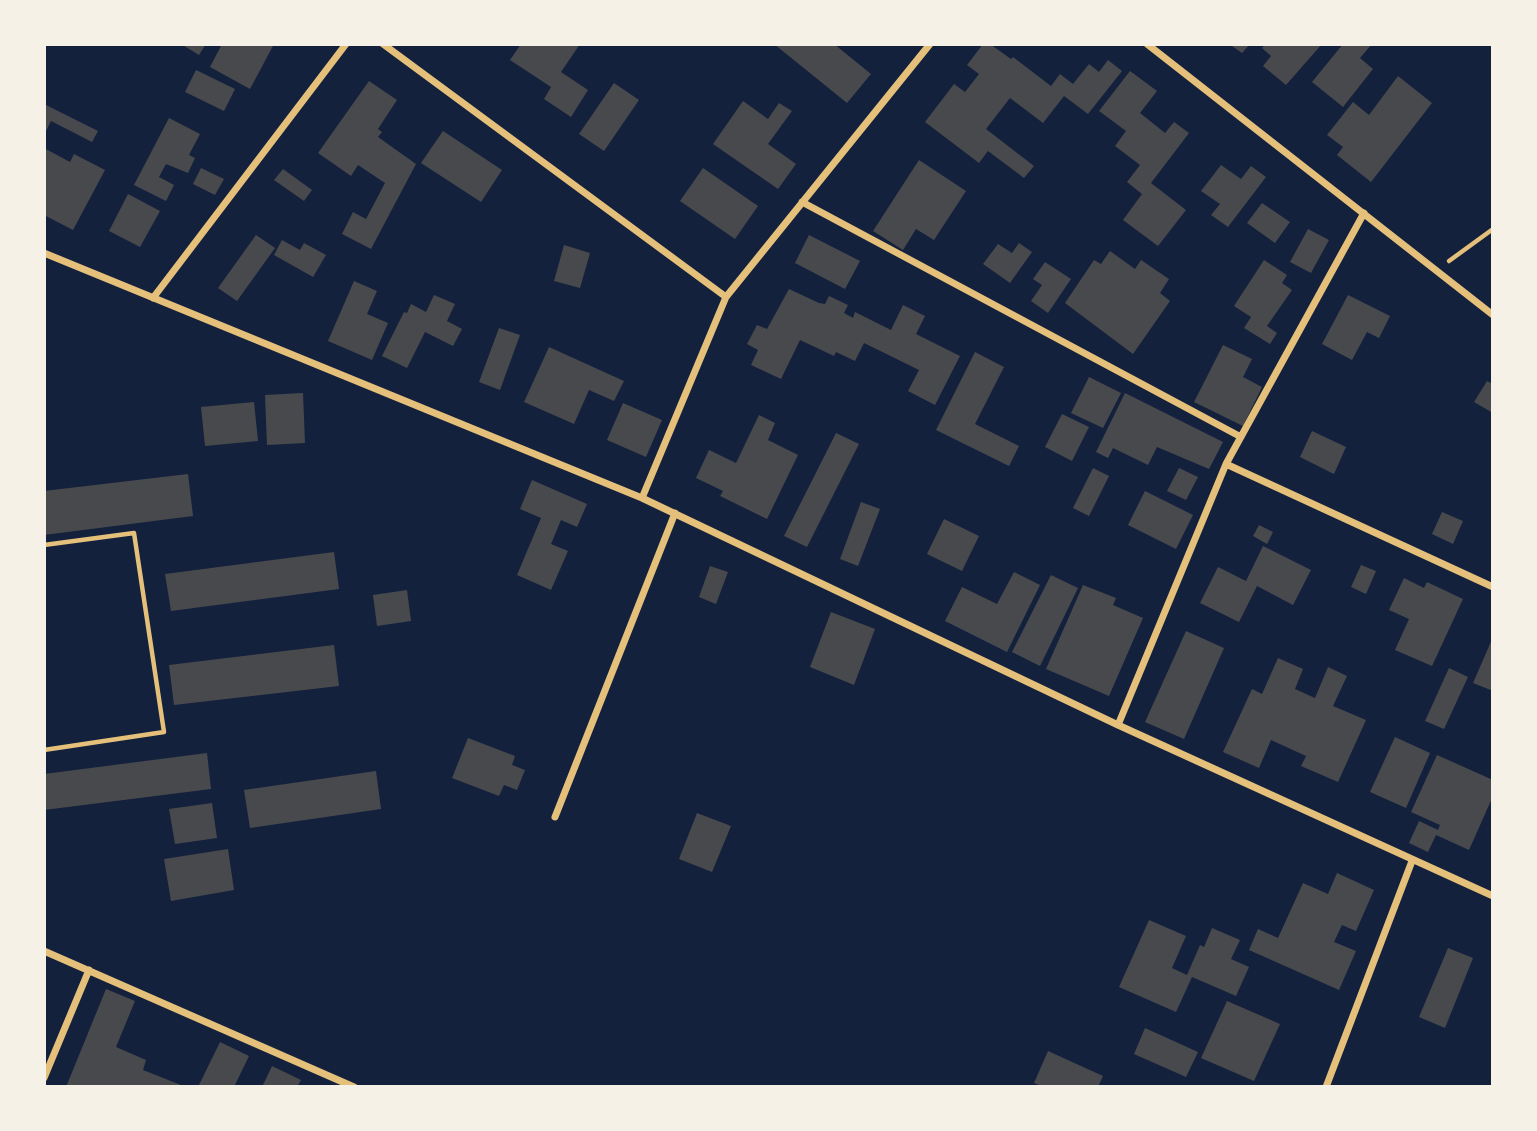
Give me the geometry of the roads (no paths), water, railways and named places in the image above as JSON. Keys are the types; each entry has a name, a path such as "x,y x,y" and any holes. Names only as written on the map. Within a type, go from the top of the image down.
{"street":[{"path":"153,298 346,44"},
{"path":"383,44 726,297"},
{"path":"642,498 726,297 930,44"},
{"path":"1147,44 1493,315"},
{"path":"802,202 1241,437"},
{"path":"1118,725 1226,464 1364,213"},
{"path":"44,253 642,498 1118,725 1493,896"},
{"path":"1226,464 1493,587"},
{"path":"555,817 675,513"},
{"path":"1326,1087 1412,861"},
{"path":"44,951 354,1087"},
{"path":"44,1079 89,970"}]}
